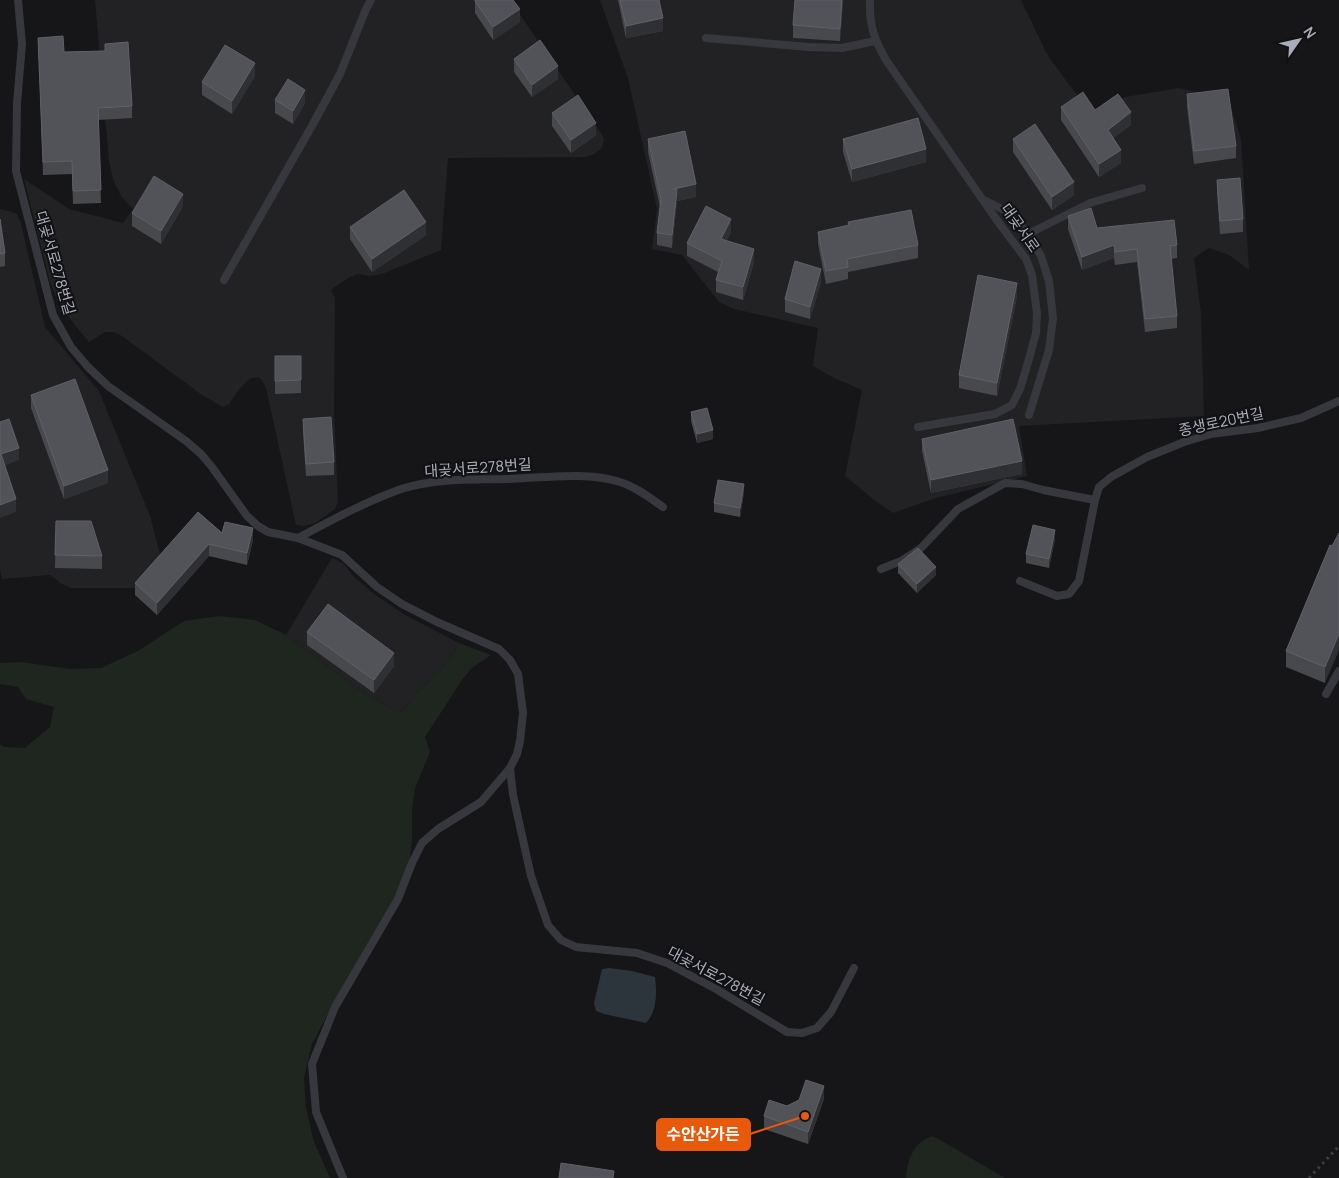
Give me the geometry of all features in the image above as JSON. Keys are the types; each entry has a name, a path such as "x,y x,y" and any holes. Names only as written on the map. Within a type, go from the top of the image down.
{"lane":[{"name":"대곶서로278번길","path":"18,0 22,44 17,102 16,172 52,314 71,347 108,386 186,441 201,454 212,466 247,516 258,526 268,532 298,538 342,555 390,597 437,622 499,649 510,660 518,674 523,713 518,748 510,768 481,802 438,828 422,843 398,899 335,1007 312,1064 316,1112 343,1178"},
{"path":"224,280 314,124 340,74 371,0"},
{"name":"대곶서로","path":"870,0 869,18 875,41 886,60 1026,259 1032,275 1037,313 1036,333 1020,389 1012,406 995,414 918,427"},
{"path":"706,38 842,48 875,41"},
{"path":"1028,234 1090,203 1142,188"},
{"path":"984,201 1008,212 1028,234 1042,256 1049,281 1053,318 1049,350 1029,415"},
{"name":"종생로20번길","path":"1020,581 1057,596 1069,594 1079,581 1095,500 1100,487 1111,477 1147,457 1184,442 1211,434 1258,428 1301,418 1339,400"},
{"name":"대곶서로278번길","path":"298,538 348,511 402,489 434,481 570,476 595,478 620,482 642,493 663,507"},
{"path":"881,569 901,561 922,548 958,509 1005,483 1022,484 1095,500"},
{"path":"1326,694 1339,671"},
{"name":"대곶서로278번길","path":"510,768 514,804 531,876 548,925 561,940 576,947 638,953 667,963 716,989 787,1032 802,1033 817,1028 830,1012 854,968"}],"path":[{"path":"1309,1178 1339,1146"}],"shaded area":[{"path":"95,0 510,0 604,140 601,149 585,157 448,158 441,250 382,274 370,276 358,274 348,278 331,290 335,298 334,409 338,502 335,509 315,523 305,526 296,525 266,388 262,380 258,377 251,378 241,387 229,404 223,407 202,395 114,332 105,332 89,342 65,313 56,297 50,282 24,179 69,209 123,223 133,209 121,196 114,182 109,162"},
{"path":"600,0 1021,0 1047,54 1095,116 1125,97 1179,88 1229,100 1241,139 1249,270 1229,255 1209,248 1194,258 1201,314 1204,416 1019,426 1027,476 936,498 893,513 878,503 845,476 862,390 834,378 813,366 818,328 734,309 719,302 682,255 652,249 657,209 628,78"},
{"path":"0,209 17,214 45,327 99,391 150,516 161,558 135,588 71,588 50,575 2,579 0,569"},
{"path":"332,558 343,563 354,577 374,594 405,615 459,643 448,662 400,713 361,691 286,635"},
{"path":"219,616 255,620 286,635 361,691 400,713 448,662 459,643 491,655 472,668 462,680 425,737 430,752 415,788 409,866 402,891 330,1010 312,1044 304,1078 306,1108 314,1142 330,1178 0,1178 0,744 4,747 25,748 50,727 54,707 26,699 18,687 0,684 0,663 21,662 70,669 101,668 138,651 184,621"},
{"path":"609,968 655,977 654,1007 646,1023 596,1011 594,1003 602,969"},
{"path":"933,1136 1005,1178 906,1178 910,1158 916,1147"}],"building":[{"path":"475,0 513,0 520,9 493,27"},
{"path":"620,0 659,0 663,18 626,26"},
{"path":"795,0 842,0 840,29 793,25"},
{"path":"63,36 64,52 105,51 105,44 128,42 132,106 98,108 101,190 73,191 72,161 43,162 38,38"},
{"path":"540,40 558,66 532,85 514,59"},
{"path":"225,45 255,63 232,101 202,82"},
{"path":"288,79 305,90 293,111 275,100"},
{"path":"1228,89 1236,146 1194,151 1187,94"},
{"path":"1083,92 1095,110 1118,94 1131,112 1108,130 1121,150 1099,164 1061,107"},
{"path":"578,95 596,123 571,140 552,113"},
{"path":"918,118 926,149 852,169 843,139"},
{"path":"1035,124 1074,182 1052,197 1013,139"},
{"path":"685,131 696,184 674,189 677,190 672,235 657,233 661,199 648,139"},
{"path":"154,176 183,194 161,231 132,213"},
{"path":"1240,178 1243,219 1220,221 1217,180"},
{"path":"404,190 426,222 372,259 350,227"},
{"path":"706,206 731,219 721,239 754,249 743,287 716,280 722,261 687,243"},
{"path":"1091,208 1097,228 1174,220 1177,245 1170,246 1177,316 1145,319 1137,249 1115,252 1114,245 1082,257 1068,216"},
{"path":"911,210 918,245 847,259 848,267 826,271 818,232 849,225 848,222"},
{"path":"0,219 5,253 0,254"},
{"path":"795,261 821,269 810,307 785,299"},
{"path":"978,275 1017,283 997,383 959,375"},
{"path":"275,356 301,356 301,380 275,381"},
{"path":"75,379 108,470 64,486 31,395"},
{"path":"707,408 713,430 697,434 691,412"},
{"path":"331,417 334,462 306,464 303,419"},
{"path":"9,419 19,448 1,454 16,499 0,505 0,422"},
{"path":"1013,419 1022,461 931,480 922,439"},
{"path":"718,480 744,484 740,508 714,503"},
{"path":"198,512 222,533 225,522 253,528 247,553 209,544 157,603 135,583"},
{"path":"56,521 91,521 102,556 55,555"},
{"path":"1033,525 1055,530 1049,559 1026,554"},
{"path":"1339,533 1339,634 1325,667 1286,651 1330,545 1332,546"},
{"path":"918,548 936,567 917,584 898,564"},
{"path":"328,604 394,653 374,680 307,632"},
{"path":"806,1080 824,1086 808,1132 764,1116 769,1100 787,1106 799,1100"},
{"path":"561,1163 614,1171 613,1178 559,1178"}],"place":[{"name":"수안산가든","path":"805,1116"}]}
